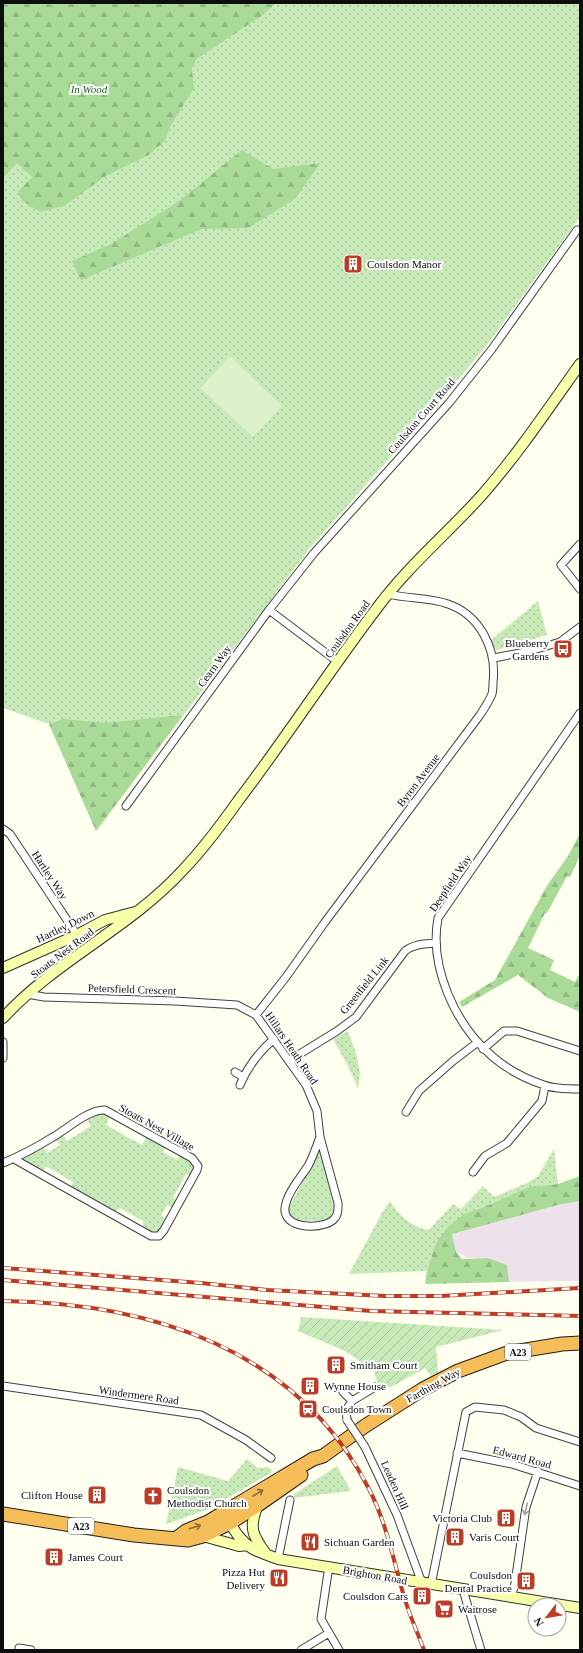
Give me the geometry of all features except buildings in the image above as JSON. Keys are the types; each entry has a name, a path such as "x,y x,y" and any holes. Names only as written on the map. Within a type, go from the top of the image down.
{"highway":[{"name":"Farthing Way","path":"177,1538 186,1530 227,1518 258,1505 296,1479 317,1463 323,1456 371,1422 423,1389 458,1370 508,1353 562,1344 580,1343"},
{"name":"Farthing Way","path":"227,1518 314,1458 323,1456"},
{"name":"Brighton Road","path":"3,1514 134,1535 188,1540 203,1536"},
{"name":"A23","path":"203,1536 227,1518"}],"main road":[{"name":"Coulsdon Road","path":"139,911 171,883 207,843 270,759 388,594 420,558 482,496 518,452 580,364"},
{"name":"Hartley Down","path":"3,968 77,935 105,920 139,911"},
{"name":"Stoats Nest Road","path":"3,1018 27,994 50,975 139,911"},
{"path":"258,1505 252,1524 252,1532 266,1554"},
{"name":"Brighton Road","path":"227,1518 242,1540 248,1545 278,1559 329,1566 427,1584 580,1608"},
{"name":"Brighton Road","path":"203,1536 239,1546 248,1545"}],"street":[{"name":"Coulsdon Court Road","path":"269,610 314,553 448,404 492,349 577,230 580,230"},
{"path":"580,544 561,565 580,589"},
{"name":"Byron Avenue","path":"256,1015 286,977 325,922 480,715 492,694 495,668 494,658 485,634 468,614 448,604 425,598 402,598 388,594"},
{"path":"269,610 338,662"},
{"name":"Cearn Way","path":"126,806 269,610"},
{"path":"494,658 530,651 560,642 579,627"},
{"name":"Deepfield Way","path":"580,713 438,918 435,934 439,965 446,988 463,1022 483,1049 514,1072 545,1086 580,1089"},
{"name":"Hartley Way","path":"3,828 10,834 77,935"},
{"name":"Greenfield Link","path":"290,1060 356,1017 405,951 411,946 436,943"},
{"name":"Petersfield Crescent","path":"27,994 44,997 175,1001 237,1005"},
{"name":"Hillars Heath Road","path":"237,1005 256,1015 290,1060 306,1085 317,1111 320,1137 338,1202 338,1210 336,1217 331,1222 304,1226 296,1225 289,1220 285,1214 287,1200 308,1165 320,1137"},
{"path":"483,1049 504,1031 518,1031 580,1051"},
{"path":"240,1086 244,1077 264,1047 274,1039"},
{"path":"3,1042 3,1058"},
{"path":"406,1112 419,1091 453,1061 478,1042"},
{"path":"234,1072 244,1077"},
{"path":"473,1172 485,1156 507,1143 542,1101 545,1086"},
{"name":"Stoats Nest Village","path":"3,1163 14,1159 42,1144 94,1112 104,1110 192,1158 198,1166 164,1230 159,1236 151,1236 14,1159"},
{"name":"Windermere Road","path":"3,1386 201,1415 246,1440 260,1455 271,1458"},
{"path":"343,1392 352,1401 375,1387"},
{"name":"Leaden Hill","path":"352,1401 346,1410 348,1420 365,1447 427,1584"},
{"path":"427,1584 464,1416 468,1410 475,1407 504,1410 521,1417 536,1428 580,1442"},
{"name":"Edward Road","path":"457,1453 512,1464 580,1486"},
{"path":"511,1598 515,1584 526,1507 538,1472"},
{"path":"278,1559 290,1500"},
{"path":"329,1566 321,1619 339,1650"},
{"path":"463,1590 481,1650"},
{"path":"301,1650 329,1633"},
{"path":"19,1648 31,1650"}],"shaded area":[{"path":"580,1201 580,1281 509,1282 506,1265 488,1258 468,1258 456,1252 452,1234 558,1205"}],"green space":[{"name":"In Wood","path":"3,3 276,3 263,15 197,59 192,69 194,88 171,126 165,141 149,155 106,176 66,205 40,212 20,198 18,191 32,177 17,163 3,178"},
{"path":"276,3 580,3 580,217 487,345 442,399 310,548 96,831 49,724 3,708 3,178 17,162 32,177 18,191 66,205 106,176 149,155 165,141 171,126 194,88 192,69 197,59 263,15"},
{"path":"242,150 273,169 320,163 295,199 248,228 201,229 81,280 72,261 111,244 178,202"},
{"path":"230,356 282,406 253,437 200,388"},
{"path":"538,601 547,635 496,650 491,640"},
{"path":"183,715 96,831 49,724 63,719 106,723"},
{"path":"580,833 580,855 570,877 567,876 547,913 545,913 528,948 554,960 550,970 575,982 578,976 580,976 580,1012 548,998 518,975 462,1007 459,1002 495,980 548,884 568,856"},
{"path":"348,1031 356,1053 360,1073 358,1088 333,1039"},
{"path":"94,1112 111,1114 106,1125 142,1145 147,1135 167,1145 163,1152 177,1160 181,1152 196,1162 193,1177 186,1174 173,1198 180,1202 176,1210 167,1205 161,1216 170,1221 159,1236 143,1231 143,1221 120,1208 113,1214 70,1189 73,1182 46,1166 42,1174 14,1159 41,1144 47,1153 60,1145 54,1137 61,1132 67,1141 91,1126 85,1117"},
{"path":"554,1149 558,1184 529,1187 484,1207 464,1214 436,1243 427,1271 349,1274 383,1211 390,1201 406,1220 417,1227 429,1230 453,1204 461,1209 483,1186 494,1197 527,1183 538,1176"},
{"path":"320,1152 322,1154 334,1208 331,1218 324,1221 297,1221 289,1214 288,1209 318,1153"},
{"path":"580,1176 580,1201 558,1205 452,1234 456,1252 462,1259 488,1258 507,1265 509,1282 425,1284 427,1271 436,1243 448,1227 464,1214 484,1207 529,1187 558,1184"},
{"path":"301,1317 503,1330 436,1347 438,1373 431,1376 425,1368 391,1387 379,1387 374,1371 345,1351 298,1331"},
{"path":"247,1459 258,1468 268,1467 272,1472 209,1509 166,1524 178,1467 228,1481"},
{"path":"337,1466 351,1491 293,1498 296,1493"}],"railway":[{"path":"3,1268 201,1283 267,1290 385,1296 441,1296 580,1288"},
{"path":"3,1280 371,1311 580,1316"},
{"path":"3,1301 58,1304 113,1312 165,1324 215,1343 261,1369 303,1401 339,1441 369,1489 385,1527 405,1600 424,1650"}],"place":[{"name":"Coulsdon Manor","path":"353,264"},
{"name":"Blueberry Gardens","path":"563,649"},
{"name":"Smitham Court","path":"336,1365"},
{"name":"Wynne House","path":"310,1386"},
{"name":"Coulsdon Town","path":"308,1409"},
{"name":"Clifton House","path":"97,1495"},
{"name":"Coulsdon Methodist Church","path":"153,1496"},
{"name":"Victoria Club","path":"506,1518"},
{"name":"Varis Court","path":"455,1537"},
{"name":"Sichuan Garden","path":"310,1542"},
{"name":"James Court","path":"54,1557"},
{"name":"Pizza Hut Delivery","path":"279,1578"},
{"name":"Coulsdon Dental Practice","path":"526,1581"},
{"name":"Coulsdon Cars","path":"422,1596"},
{"name":"Waitrose","path":"444,1609"}]}
